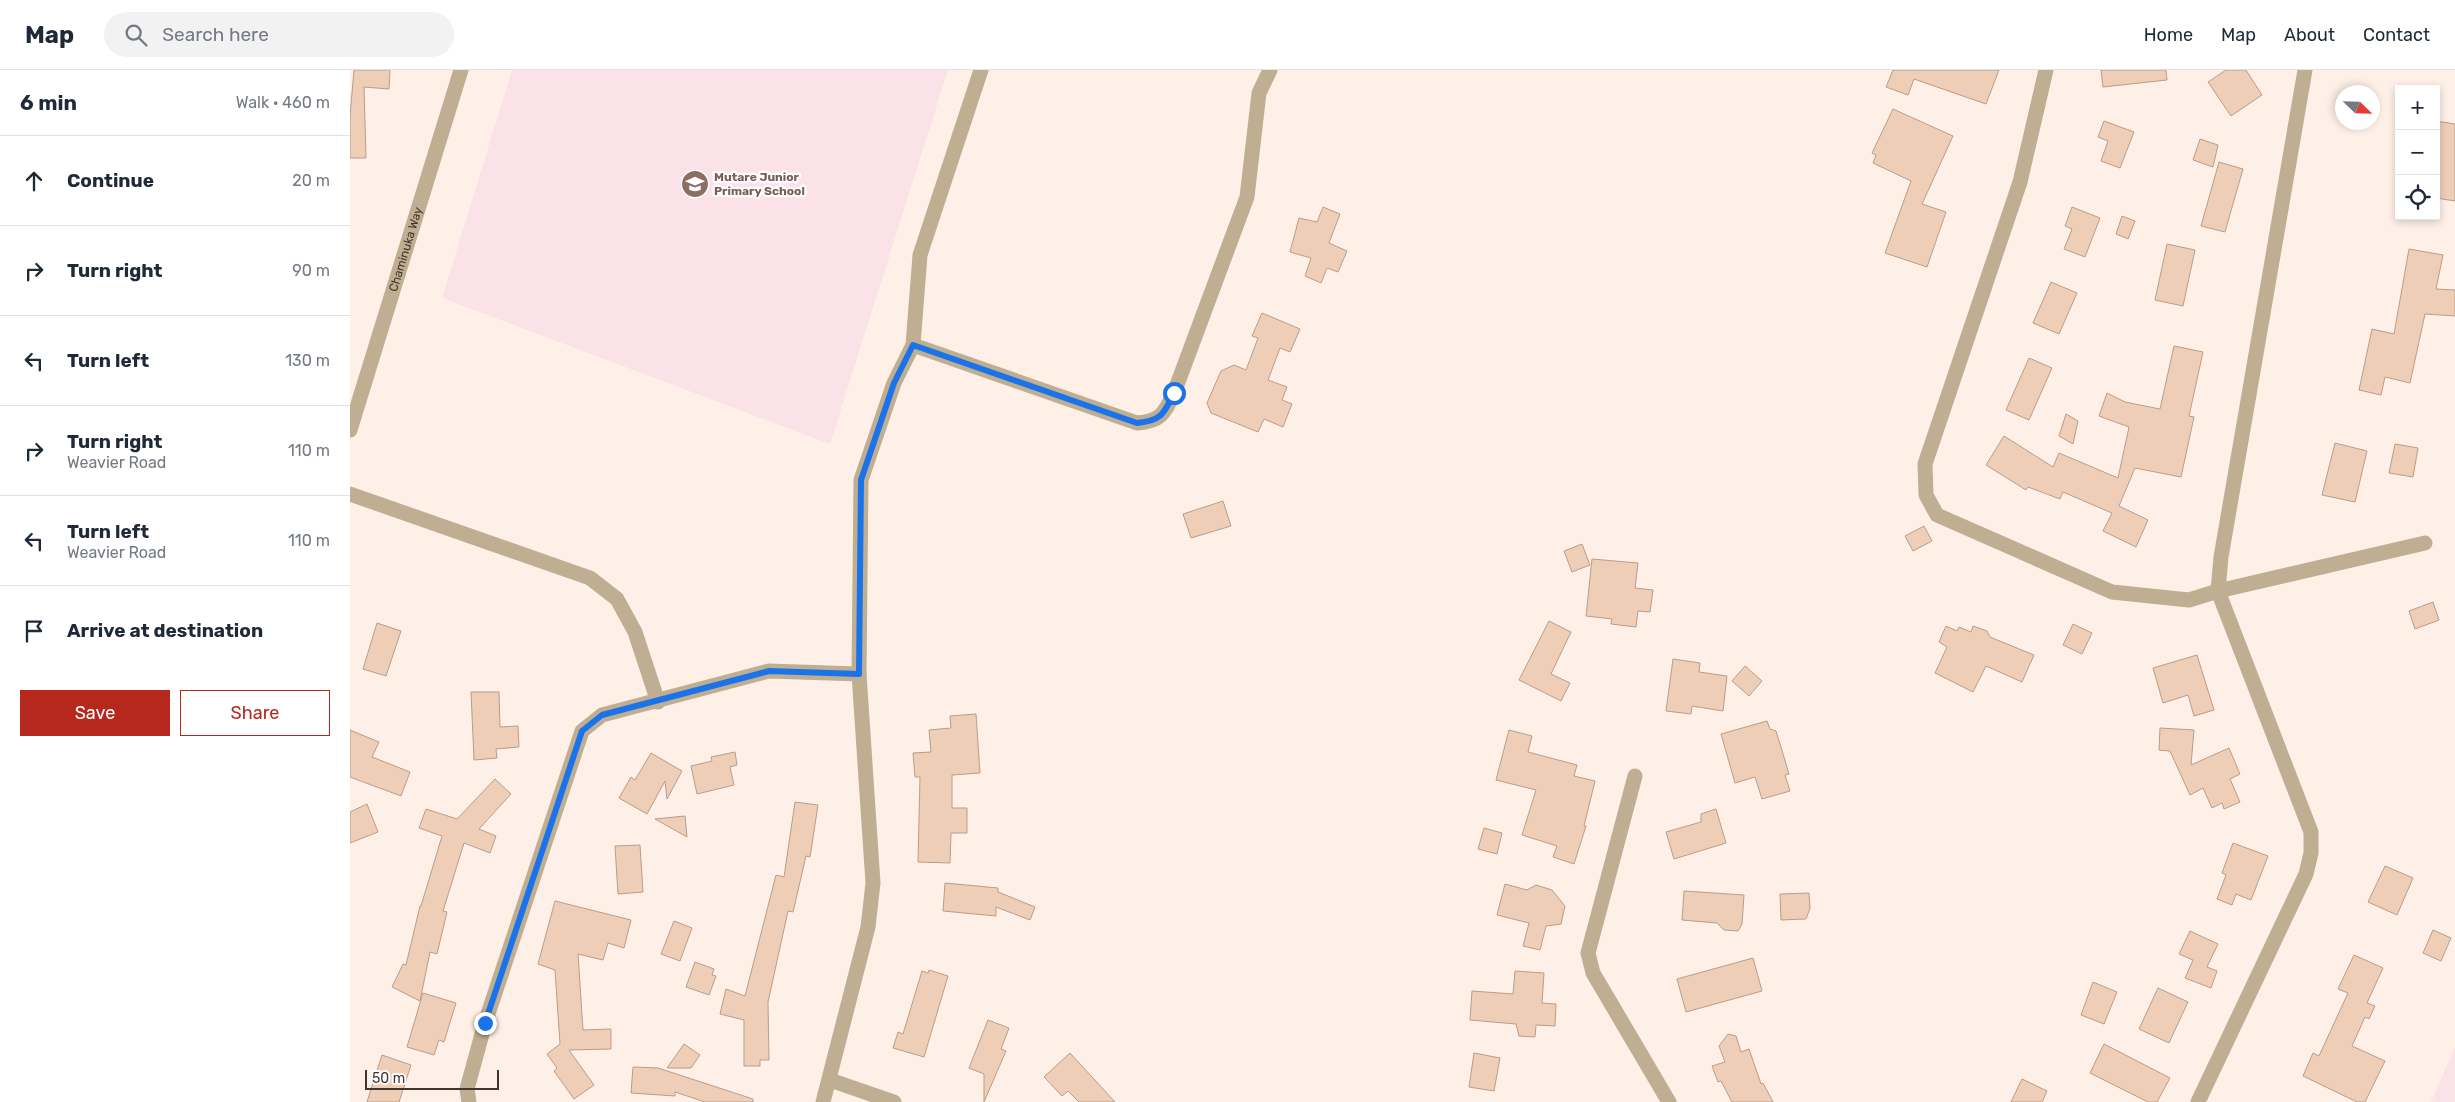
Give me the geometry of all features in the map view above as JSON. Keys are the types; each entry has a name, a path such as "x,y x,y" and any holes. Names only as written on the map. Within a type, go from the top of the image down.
{"street":[{"name":"Chaminuka Way","path":"350,430 461,70"},
{"path":"823,1102 868,928 873,883 859,674 861,480 894,383 913,345 920,255 981,70"},
{"path":"913,345 1137,423 1152,422 1164,414 1174,393 1247,197 1259,93 1270,70"},
{"path":"2046,70 2020,182 1928,450 1924,478 1926,495 1937,515 2112,592 2189,600 2218,591 2425,542"},
{"path":"2198,1102 2306,874 2311,853 2311,832 2218,591 2223,547 2305,70"},
{"path":"350,494 590,578 617,598 635,632 658,702"},
{"path":"469,1102 467,1088 485,1023 582,731 602,715 658,702 769,671 859,674"},
{"path":"1635,776 1588,954 1593,974 1669,1102"},
{"path":"830,1080 894,1102"}],"shaded area":[{"name":"Mutare Junior Primary School","path":"512,70 948,70 830,444 442,298"},
{"path":"2455,1047 2455,1102 2431,1102"}],"building":[{"path":"354,70 390,70 389,89 364,87 366,158 350,158 350,116"},
{"path":"1893,70 1999,70 1986,104 1914,79 1908,95 1886,87"},
{"path":"2101,70 2166,70 2167,80 2103,87"},
{"path":"2226,70 2246,70 2262,95 2231,116 2208,82"},
{"path":"1893,109 1953,136 1922,204 1946,212 1927,267 1885,253 1911,181 1873,163 1876,155 1872,153"},
{"path":"2104,121 2134,132 2120,168 2101,161 2108,141 2098,137"},
{"path":"2440,122 2455,124 2455,201 2440,199"},
{"path":"2200,139 2218,145 2213,167 2193,160"},
{"path":"2219,162 2243,169 2225,232 2201,226"},
{"path":"1323,207 1340,214 1329,243 1347,251 1338,272 1327,268 1321,283 1305,276 1311,258 1290,252 1299,218 1317,222"},
{"path":"2072,207 2100,218 2085,257 2064,249 2072,229 2065,226"},
{"path":"2122,216 2135,221 2128,239 2116,234"},
{"path":"2167,244 2195,250 2183,306 2155,300"},
{"path":"2409,249 2443,255 2436,289 2455,290 2455,316 2425,314 2410,383 2385,377 2381,395 2359,390 2372,329 2394,334"},
{"path":"2051,282 2077,293 2059,334 2033,323"},
{"path":"1262,313 1300,329 1290,352 1280,348 1268,380 1287,387 1282,400 1292,404 1283,427 1264,419 1258,432 1211,413 1207,403 1221,371 1234,365 1246,370 1258,338 1252,336"},
{"path":"2174,346 2203,352 2189,416 2194,417 2181,477 2135,468 2119,506 2148,520 2136,547 2103,531 2112,513 2063,492 2060,499 2028,487 2026,490 1986,465 2004,436 2053,467 2059,453 2118,478 2129,427 2099,416 2107,393 2125,402 2160,409"},
{"path":"2029,358 2052,368 2029,420 2006,410"},
{"path":"2066,414 2078,421 2073,444 2059,436"},
{"path":"2335,443 2367,451 2355,502 2322,495"},
{"path":"2395,444 2418,448 2413,477 2389,473"},
{"path":"1223,501 1231,526 1191,538 1183,514"},
{"path":"1924,526 1932,541 1913,551 1905,536"},
{"path":"1582,544 1590,565 1572,572 1564,551"},
{"path":"1592,559 1638,563 1635,588 1653,590 1650,612 1638,611 1636,627 1611,624 1612,619 1586,616"},
{"path":"2433,602 2439,620 2415,629 2409,611"},
{"path":"1549,621 1571,632 1551,674 1570,683 1561,701 1519,680"},
{"path":"377,623 401,631 386,676 363,669"},
{"path":"2073,624 2092,633 2082,654 2063,645"},
{"path":"1946,626 1957,631 1959,627 1971,632 1973,626 1987,631 1990,637 2034,655 2022,682 1986,666 1973,692 1935,673 1947,647 1939,642"},
{"path":"2197,655 2214,710 2194,716 2188,695 2163,703 2153,668"},
{"path":"1673,659 1700,663 1699,672 1727,676 1723,711 1692,706 1691,714 1666,711"},
{"path":"1745,666 1762,681 1749,696 1732,681"},
{"path":"471,692 499,692 500,727 518,726 519,747 496,749 497,758 474,760"},
{"path":"976,714 980,773 952,775 952,808 967,808 967,833 951,833 950,863 918,862 920,777 915,777 913,753 931,752 929,730 951,728 950,716"},
{"path":"1767,721 1770,729 1776,731 1789,774 1785,775 1790,791 1762,799 1755,777 1735,783 1721,734"},
{"path":"2160,728 2194,730 2191,765 2229,748 2240,774 2230,779 2240,802 2224,809 2222,803 2212,808 2203,788 2190,795 2170,751 2159,750"},
{"path":"350,730 379,742 372,757 410,772 401,796 350,777"},
{"path":"1509,730 1532,736 1528,752 1577,765 1574,776 1595,781 1584,826 1586,826 1574,864 1553,857 1557,846 1522,835 1536,790 1496,780"},
{"path":"735,752 737,765 730,767 734,785 697,794 691,766 712,761 711,757"},
{"path":"651,753 682,771 667,799 665,781 647,814 619,798 631,777 635,780"},
{"path":"495,779 511,794 479,829 496,836 490,853 464,843 443,911 447,912 437,954 430,952 420,1001 392,987 403,964 406,965 420,906 442,836 419,828 426,809 457,819"},
{"path":"795,802 818,805 810,857 806,856 793,912 788,911 768,1002 769,1060 760,1060 760,1066 744,1066 744,1020 720,1014 726,989 745,996 776,875 784,877"},
{"path":"367,804 378,832 350,843 350,812"},
{"path":"1716,809 1726,843 1674,859 1666,832 1701,822 1701,814"},
{"path":"685,816 687,837 655,819"},
{"path":"1484,828 1502,833 1497,854 1478,849"},
{"path":"2233,843 2268,856 2251,900 2236,894 2232,905 2217,899 2226,875 2222,873"},
{"path":"640,845 643,892 618,894 615,846"},
{"path":"2385,866 2413,878 2397,915 2368,902"},
{"path":"945,883 998,888 998,892 1035,907 1030,920 996,907 996,916 943,911"},
{"path":"1505,884 1527,890 1536,885 1552,890 1565,906 1561,924 1546,926 1540,950 1523,946 1529,923 1497,915"},
{"path":"1684,891 1744,895 1742,924 1738,931 1724,930 1717,923 1682,920"},
{"path":"1809,893 1810,908 1806,919 1781,920 1780,894"},
{"path":"555,901 631,920 624,948 608,943 603,960 578,954 583,1030 611,1029 611,1049 569,1050 594,1085 574,1099 554,1071 557,1068 547,1054 560,1044 555,970 538,964"},
{"path":"674,921 692,928 680,961 661,954"},
{"path":"2433,930 2451,938 2441,961 2423,953"},
{"path":"2190,931 2218,944 2207,967 2217,971 2211,988 2185,978 2193,960 2179,954"},
{"path":"2354,955 2383,968 2367,1003 2375,1006 2369,1019 2365,1017 2352,1046 2385,1061 2365,1102 2357,1102 2303,1076 2313,1053 2319,1056 2348,993 2338,989"},
{"path":"1753,958 1762,991 1686,1012 1677,979"},
{"path":"695,962 714,969 712,975 716,976 709,995 686,987"},
{"path":"929,970 948,976 924,1057 893,1048 898,1032 903,1034 922,971 928,973"},
{"path":"1515,971 1544,973 1542,1003 1556,1004 1555,1026 1536,1025 1535,1037 1519,1036 1516,1024 1470,1020 1472,991 1513,994"},
{"path":"2093,982 2117,992 2104,1024 2081,1015"},
{"path":"2158,988 2188,1002 2169,1043 2139,1029"},
{"path":"423,993 456,1003 444,1042 439,1040 434,1055 407,1047"},
{"path":"988,1020 1009,1028 1001,1049 1006,1051 984,1102 984,1074 969,1068"},
{"path":"1728,1034 1736,1036 1741,1052 1749,1049 1761,1084 1763,1083 1773,1102 1732,1102 1721,1081 1718,1082 1712,1066 1725,1062 1719,1046"},
{"path":"684,1044 700,1055 691,1068 667,1068"},
{"path":"2104,1044 2170,1078 2157,1102 2148,1102 2090,1073"},
{"path":"1070,1053 1115,1102 1079,1102 1068,1091 1062,1096 1044,1077"},
{"path":"1474,1053 1500,1058 1494,1091 1469,1087"},
{"path":"382,1055 411,1065 399,1102 367,1102"},
{"path":"633,1067 658,1068 753,1099 753,1102 705,1102 675,1092 675,1096 631,1093"},
{"path":"2022,1079 2047,1091 2042,1102 2011,1102"}],"place":[{"name":"Mutare Junior Primary School","path":"695,184"}],"route":[{"path":"485,1023 582,731 602,715 658,702 769,671 859,674 861,480 894,383 913,345 958,359 1137,423 1152,422 1164,414 1174,393"}]}
